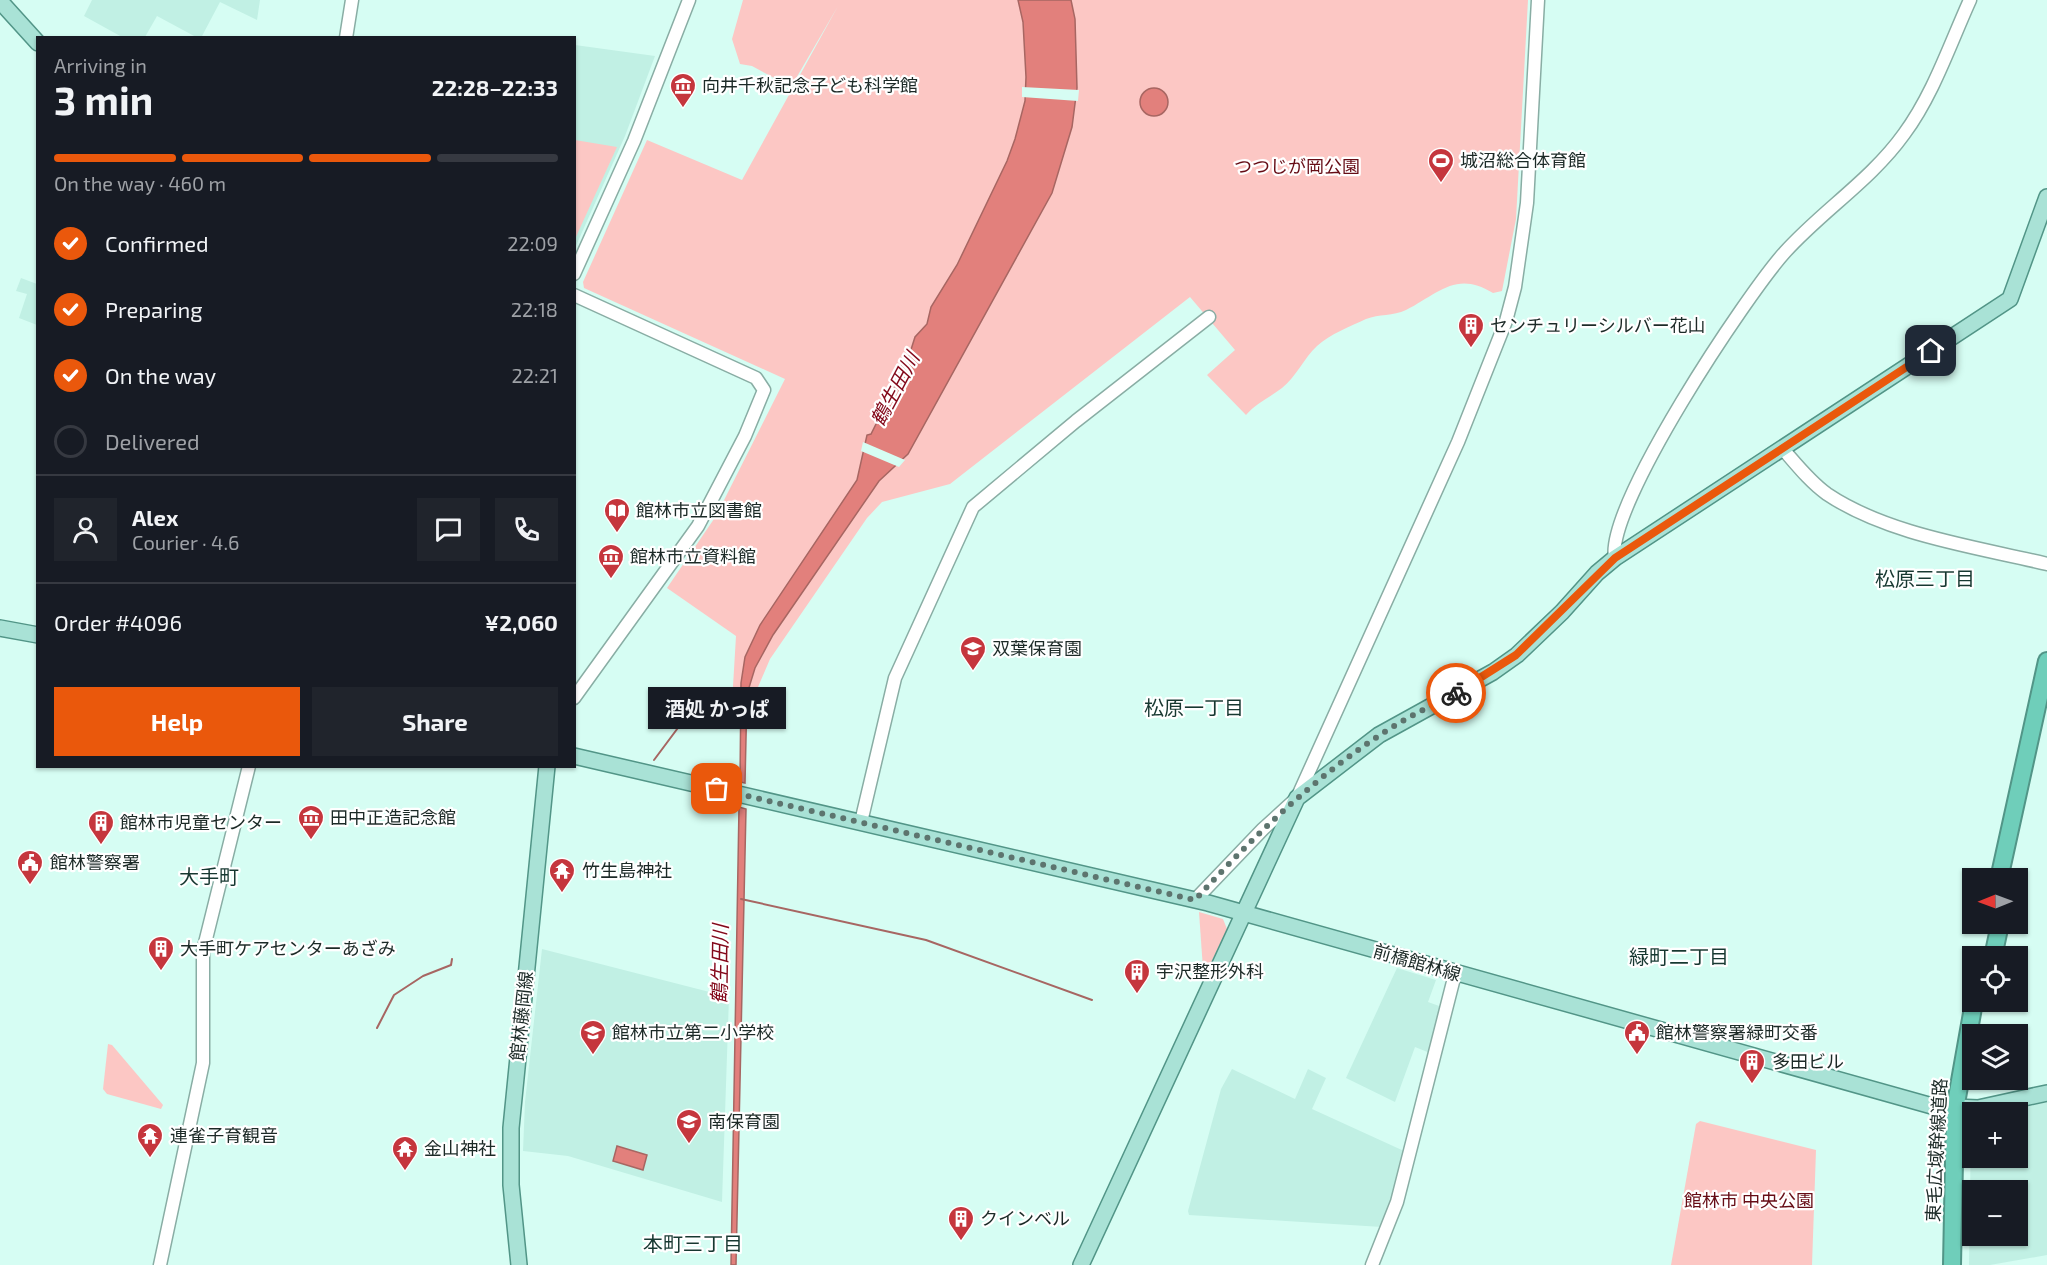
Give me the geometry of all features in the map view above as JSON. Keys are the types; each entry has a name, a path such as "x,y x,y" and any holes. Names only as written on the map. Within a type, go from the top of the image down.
{"highway":[{"path":"2001,868 2047,661"},
{"path":"2012,868 2047,709"},
{"name":"東毛広域幹線道路","path":"1952,1265 1960,1109 1973,1012"},
{"name":"東毛広域幹線道路","path":"1960,1265 1960,1109 1964,1090"}],"main road":[{"path":"0,1 36,41"},
{"path":"1081,1265 1297,798 1379,735 1494,672 1516,655 1615,558 2010,299 2047,196"},
{"path":"0,628 36,635"},
{"name":"前橋館林線","path":"576,756 1195,900 1932,1106 1960,1109"},
{"name":"館林藤岡線","path":"519,1265 511,1196 511,1128 547,768"},
{"path":"1960,1109 2047,1093"}],"street":[{"path":"346,36 352,0"},
{"path":"576,269 634,141 689,0"},
{"path":"1195,900 1263,829 1297,798 1458,442 1506,321 1515,286 1527,202 1538,0"},
{"path":"1615,558 1615,542 1645,465 1736,318 1785,252 1864,180 1906,132 1920,110 1970,0"},
{"path":"576,296 756,378 764,390 745,436 698,526 576,695"},
{"path":"861,822 895,678 973,507 1076,421 1209,317"},
{"path":"1782,448 1827,494 1867,514 1920,533 2047,564"},
{"path":"160,1265 204,1063 203,951 249,768"},
{"path":"1372,1265 1397,1202 1455,974"}],"shaded area":[{"path":"92,0 260,0 257,20 220,2 202,36 194,36 157,16 146,36 120,36 84,16"},
{"path":"576,45 655,56 625,136 576,246"},
{"path":"21,278 36,284 36,325 19,318 27,294 16,291"},
{"name":"館林市立第二小学校","path":"542,949 729,997 722,1202 568,1156 523,1151 525,1102"},
{"path":"1397,968 1436,980 1428,1002 1442,1007 1430,1053 1415,1047 1395,1102 1346,1078"},
{"path":"1232,1069 1295,1099 1308,1069 1326,1078 1312,1109 1404,1151 1389,1212 1382,1227 1189,1215 1188,1211 1221,1089"},
{"path":"2047,1102 2047,1255 1990,1265 1969,1265 1969,1246 2028,1246 2028,1180 1970,1180 1970,1168 2028,1168 2028,1106"}],"green space":[{"name":"つつじが岡公園","path":"743,0 1528,0 1516,219 1502,291 1493,293 1480,286 1458,284 1406,310 1371,317 1341,331 1317,346 1287,384 1246,415 1207,375 1235,350 1190,297 950,484 882,502 867,518 770,659 752,701 732,703 736,636 667,588 716,516 785,379 584,288 583,282 647,140 742,180 838,6 791,87 752,66 740,64 732,39"},
{"path":"576,140 617,147 576,237"},
{"path":"1199,912 1223,919 1227,929 1207,971 1203,969"},
{"path":"108,1044 112,1045 163,1105 161,1109 107,1094 103,1089"},
{"name":"館林市 中央公園","path":"1700,1121 1816,1150 1812,1265 1671,1265 1696,1124"}],"water":[{"name":"鶴生田川","path":"1018,0 1071,0 1075,19 1077,88 1072,127 1052,193 908,454 879,481 773,635 755,668 747,694 745,783 740,782 741,683 745,657 760,625 857,480 867,435 871,434 901,374 901,366 909,356 915,337 927,324 931,307 957,265 1007,161 1015,139 1025,101 1026,77 1023,22"},
{"path":"1154,88 1164,92 1168,102 1164,112 1154,116 1144,112 1140,102 1144,92"},
{"path":"739,807 746,809 736,1265 731,1265"},
{"path":"617,1146 647,1155 643,1170 613,1161"}],"pier":[{"path":"1022,87 1079,90 1078,101 1022,97"},
{"path":"863,442 905,460 899,467 861,451"}],"waterway":[{"path":"654,760 698,701"},
{"path":"741,899 926,940 1092,1000"},
{"path":"377,1028 394,995 423,976 451,965 452,959"}],"way so far":[{"path":"717,789 1195,900 1228,864 1297,798 1379,735 1456,693"}],"place":[{"name":"向井千秋記念子ども科学館","path":"683,109"},
{"name":"城沼総合体育館","path":"1441,184"},
{"name":"センチュリーシルバー花山","path":"1471,349"},
{"name":"館林市立図書館","path":"617,534"},
{"name":"館林市立資料館","path":"611,580"},
{"name":"双葉保育園","path":"973,672"},
{"name":"酒処 かっぱ","path":"717,789"},
{"name":"田中正造記念館","path":"311,841"},
{"name":"館林市児童センター","path":"101,846"},
{"name":"館林警察署","path":"30,886"},
{"name":"竹生島神社","path":"562,894"},
{"name":"大手町ケアセンターあざみ","path":"161,972"},
{"name":"宇沢整形外科","path":"1137,995"},
{"name":"館林市立第二小学校","path":"593,1056"},
{"name":"館林警察署緑町交番","path":"1637,1056"},
{"name":"多田ビル","path":"1752,1085"},
{"name":"南保育園","path":"689,1145"},
{"name":"連雀子育観音","path":"150,1159"},
{"name":"金山神社","path":"405,1172"},
{"name":"クインベル","path":"961,1242"}],"district":[{"name":"松原三丁目","path":"1925,579"},
{"name":"松原一丁目","path":"1194,708"},
{"name":"大手町","path":"209,877"},
{"name":"緑町二丁目","path":"1679,957"},
{"name":"本町三丁目","path":"693,1244"}],"route":[{"path":"1456,693 1494,672 1538,637 1606,564 1931,351"}]}
